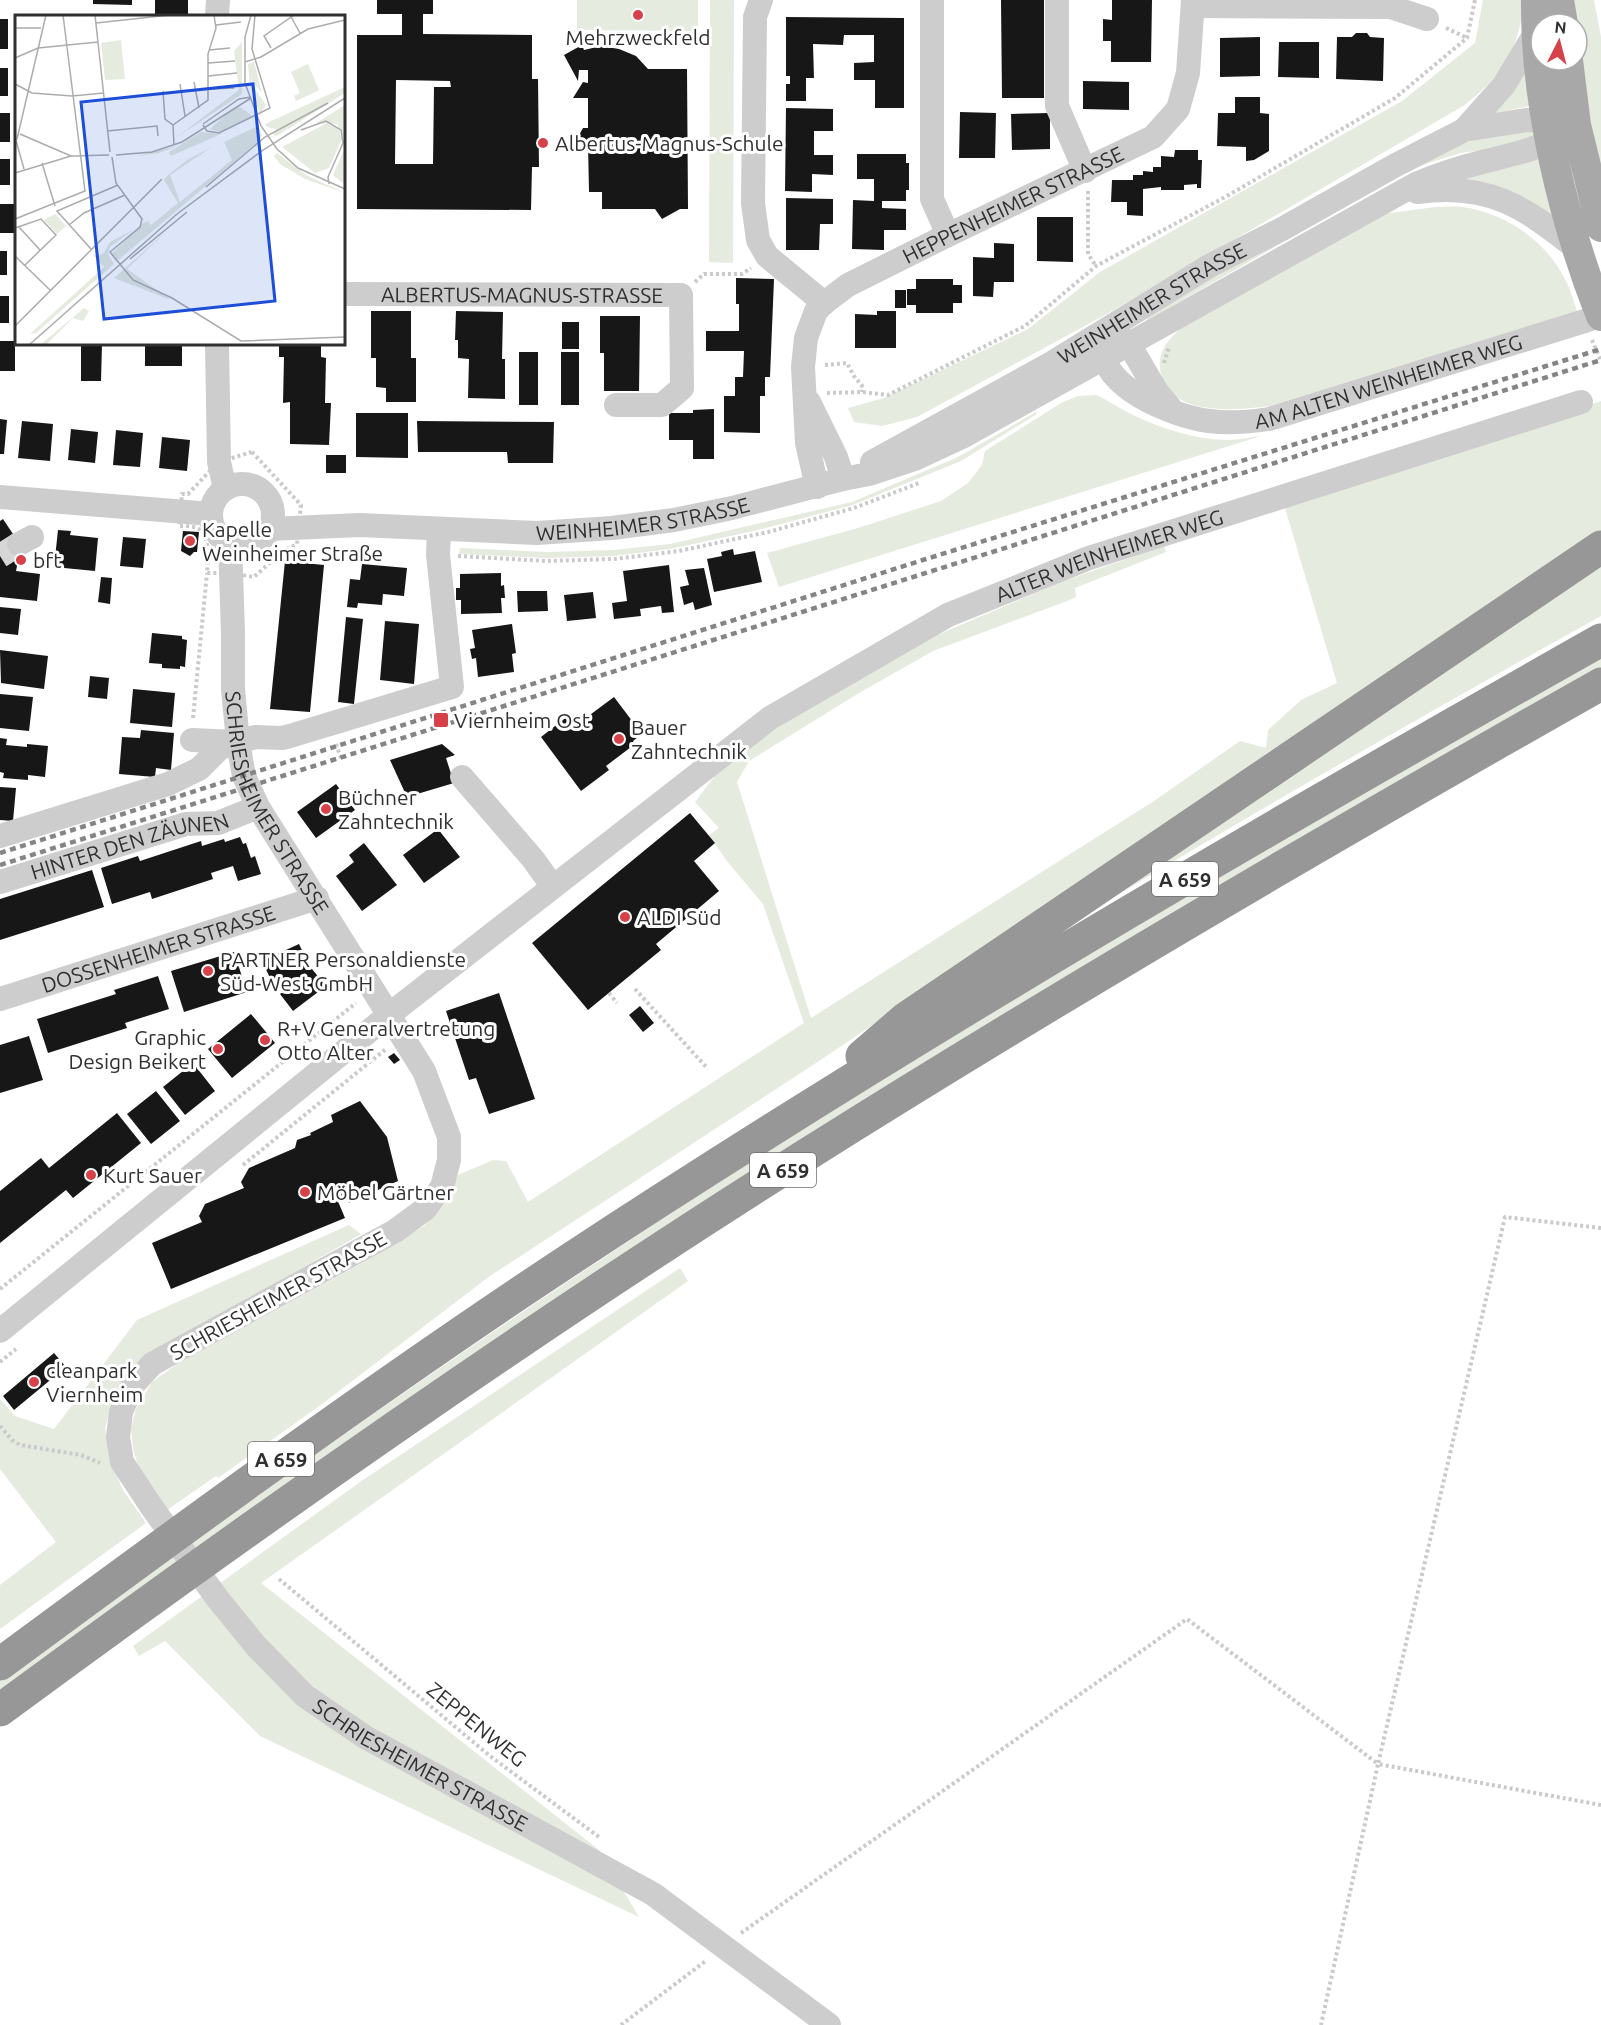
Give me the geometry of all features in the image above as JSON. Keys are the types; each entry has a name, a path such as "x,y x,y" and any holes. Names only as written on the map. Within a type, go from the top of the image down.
{"highway":[{"path":"775,1128 905,1019 1601,547"},
{"name":"A 659","path":"0,1664 169,1539 378,1390 568,1261 775,1128 1143,904 1601,640"},
{"name":"A 659","path":"0,1710 351,1457 535,1331 800,1159 1004,1032 1184,925 1426,783 1601,684"}],"main road":[{"path":"1549,72 1549,131 1577,249 1598,308"},
{"path":"1570,72 1576,124 1601,227"}],"street":[{"path":"217,15 218,0"},
{"path":"761,0 754,17 753,203 758,240 767,256 824,303"},
{"path":"932,0 932,199 948,235"},
{"path":"1057,0 1057,106 1084,171"},
{"path":"1193,3 1390,7 1427,19"},
{"name":"HEPPENHEIMER STRASSE","path":"817,487 807,443 803,378 806,338 813,318 824,303 848,285 1153,137 1179,109 1188,74 1193,3"},
{"name":"WEINHEIMER STRASSE","path":"1464,130 1504,86 1529,54"},
{"name":"WEINHEIMER STRASSE","path":"843,478 1050,364 1211,265 1464,130 1506,122 1549,131 1576,124"},
{"name":"WEINHEIMER STRASSE","path":"271,519 439,530 537,533 612,528 674,520 732,508 893,467 962,437 1394,195 1441,174 1530,151 1549,131"},
{"name":"WEINHEIMER STRASSE","path":"1394,195 1446,189 1486,194 1505,200 1537,218 1577,249"},
{"name":"ALBERTUS-MAGNUS-STRASSE","path":"345,294 681,295 682,388 662,405 616,405"},
{"name":"AM ALTEN WEINHEIMER WEG","path":"1103,359 1126,387 1148,401 1174,412 1209,421 1229,423 1269,419 1598,308"},
{"path":"1103,359 1105,329 1130,344 1157,392 1174,412"},
{"path":"218,345 218,411 233,459 234,487"},
{"path":"803,378 843,478"},
{"name":"ALTER WEINHEIMER WEG","path":"0,1331 390,1014 770,718 948,615 1089,558 1581,402"},
{"path":"254,486 269,500 271,519 258,541 240,544 215,532 211,514 214,500 234,487 254,486"},
{"path":"0,497 211,514"},
{"path":"0,836 168,784 199,769 220,748 238,742 255,737 290,736 452,687 438,555 439,530"},
{"name":"SCHRIESHEIMER STRASSE","path":"240,544 233,633 233,689 244,776 258,807 424,1071 450,1137 449,1160 442,1187 425,1209 395,1231 152,1364 133,1385 121,1412 118,1437 122,1462 217,1598 255,1647 305,1696 365,1737 653,1894 829,2025"},
{"path":"192,740 238,742"},
{"path":"462,777 533,859 553,887"},
{"name":"HINTER DEN ZÄUNEN","path":"0,882 186,825 218,823 258,807"},
{"name":"DOSSENHEIMER STRASSE","path":"0,999 317,898"}],"path":[{"path":"803,378 824,393 862,392 888,395 1025,326 1096,266 1227,196 1395,98 1467,38 1475,0"},
{"path":"1084,171 1088,179 1088,254 1096,266"},
{"path":"681,295 704,274 742,274 767,256"},
{"path":"803,378 847,363 863,387 862,392"},
{"path":"240,456 252,452 301,505"},
{"path":"182,499 182,494 188,494 210,471 212,464"},
{"path":"179,526 197,528 204,534 208,562 192,740"},
{"path":"255,577 283,551 297,544"},
{"path":"207,573 224,573"},
{"path":"442,710 448,727"},
{"path":"336,743 342,760"},
{"path":"635,989 708,1069"},
{"path":"0,1289 373,990"},
{"path":"609,993 617,1003"},
{"path":"1321,2025 1378,1764 1505,1217 1601,1228"},
{"path":"0,1426 12,1440 20,1445 81,1455 102,1464 122,1462"},
{"name":"ZEPPENWEG","path":"279,1579 490,1756 605,1842"},
{"path":"621,2025 723,1946 1187,1619 1378,1764 1601,1805"}],"shaded area":[{"name":"Mehrzweckfeld","path":"577,0 698,0 698,31 577,30"},
{"path":"710,0 734,0 733,263 709,262"},
{"path":"1483,0 1524,0 1522,18 1513,48 1499,72 1489,84 1463,106 1105,315 917,417 882,426 854,422 848,408 884,398 1028,329 1100,272 1402,101 1475,43"},
{"path":"1573,0 1594,0 1601,37 1601,173 1580,72 1589,72 1589,12 1575,12"},
{"path":"1525,71 1530,106 1488,115"},
{"path":"1529,129 1536,132 1538,138 1511,146 1461,153 1425,164 1400,175 1148,320 1145,315 1367,187 1448,148 1495,134"},
{"path":"1540,157 1556,221 1454,181"},
{"path":"1435,207 1460,207 1480,211 1510,223 1524,232 1548,254 1558,267 1568,285 1577,312 1285,404 1253,408 1214,408 1180,399 1168,389 1161,374 1161,353 1167,342 1182,327 1383,214"},
{"path":"1096,395 1128,413 1180,433 1217,440 1237,440 1261,436 779,587 767,553 858,528 941,501 968,483 982,465 985,451 1061,403 1078,396"},
{"path":"1601,401 1601,535 822,1059 490,1276 322,1404 218,1478 216,1476 167,1510 139,1469 133,1449 131,1428 136,1409 152,1382 180,1362 359,1265 425,1225 445,1204 458,1175 493,1160 506,1161 528,1202 804,1023 763,904 726,860 709,835 719,828 695,802 720,769 800,712 923,641 1061,582 1164,546 1166,552 1075,588 1076,597 933,651 859,693 749,761 737,782 811,1018 1154,801 1240,741 1266,748 1268,730 1301,700 1337,683 1285,508"},
{"path":"1036,412 1037,414 961,461 853,505 754,531 670,549 614,556 546,558 459,554 460,548 547,552 613,550 670,544 852,502 958,457"},
{"path":"1601,560 1601,616 1309,782 1020,954"},
{"path":"1601,657 1601,668 1479,736 0,1692 0,1680 196,1539 393,1400 693,1199 894,1072 1094,951 1397,773"},
{"path":"349,1225 361,1234 134,1365 115,1393 105,1428 110,1460 123,1490 146,1523 0,1629 0,1585 56,1542 0,1469 0,1399 15,1416 54,1429 137,1320"},
{"path":"680,1268 688,1281 261,1583 599,1850 639,1917 260,1736 165,1641 139,1656 133,1646 360,1482"}],"building":[{"path":"93,0 132,0 132,5 93,4"},
{"path":"155,0 188,0 188,15 155,15"},
{"path":"377,0 433,0 433,14 423,14 423,34 532,35 532,79 538,79 539,167 532,167 531,210 357,209 357,35 402,35 402,14 377,14","holes":["396,80 450,81 451,87 434,87 433,164 395,164"]},
{"path":"1001,0 1044,0 1044,98 1002,98"},
{"path":"1112,0 1152,0 1151,62 1111,62 1111,41 1103,41 1103,19 1112,20"},
{"path":"786,17 904,18 904,108 875,108 875,80 854,80 854,63 874,62 874,35 844,35 843,45 813,44 814,78 806,78 806,101 786,101 786,84 790,84 790,76 786,76"},
{"path":"0,19 8,19 8,49 0,49"},
{"path":"1356,33 1367,33 1370,37 1384,38 1383,81 1336,79 1337,37 1352,37"},
{"path":"1260,37 1260,76 1220,77 1220,38"},
{"path":"1279,42 1319,42 1319,78 1278,77"},
{"path":"582,45 584,50 601,46 619,49 636,56 648,69 687,69 688,209 680,209 662,219 655,209 602,209 602,192 589,192 588,144 574,144 583,128 588,128 588,98 573,98 583,82 588,83 588,70 579,70 578,81 564,55"},
{"path":"0,68 8,68 8,96 0,96"},
{"path":"1083,81 1129,82 1129,110 1083,109"},
{"path":"1235,97 1260,97 1260,113 1269,114 1269,151 1254,160 1246,161 1246,147 1217,146 1218,113 1235,113"},
{"path":"786,108 833,109 833,131 814,131 814,155 833,155 833,175 812,174 812,192 785,191"},
{"path":"960,112 996,113 995,158 959,158"},
{"path":"0,113 10,113 10,142 0,142"},
{"path":"1050,113 1050,149 1012,150 1011,114"},
{"path":"1175,150 1198,150 1198,160 1202,160 1201,188 1197,188 1197,184 1184,185 1184,190 1161,190 1161,187 1143,189 1143,216 1127,215 1127,202 1111,202 1112,180 1133,180 1133,175 1143,175 1143,171 1153,172 1153,167 1161,167 1161,156 1174,157"},
{"path":"857,154 906,154 906,163 909,163 909,190 906,190 906,201 882,201 882,208 906,209 906,230 884,230 884,250 852,249 853,200 874,201 874,179 857,179"},
{"path":"0,159 10,159 10,185 0,185"},
{"path":"786,198 833,199 833,224 820,224 819,250 786,250"},
{"path":"0,204 15,204 15,233 0,233"},
{"path":"1037,217 1073,217 1073,262 1037,261"},
{"path":"994,243 1014,244 1014,282 994,282 993,297 973,296 973,257 994,258"},
{"path":"0,251 7,251 7,275 0,275"},
{"path":"736,278 774,279 770,377 765,377 765,396 760,396 760,433 724,432 724,396 735,396 735,377 743,377 744,351 706,351 706,331 739,331"},
{"path":"916,279 953,279 953,285 962,285 962,303 953,303 953,313 916,313 916,305 907,305 907,289 916,289"},
{"path":"895,290 906,290 906,308 895,308"},
{"path":"0,296 9,296 9,323 0,323"},
{"path":"371,311 411,311 411,358 416,358 416,402 386,402 386,388 376,387 376,358 371,358"},
{"path":"456,311 503,312 502,359 505,359 505,399 468,398 469,359 458,358 458,340 455,340"},
{"path":"877,311 896,311 896,348 855,348 855,314 877,315"},
{"path":"600,316 640,316 639,391 604,391 604,353 600,353"},
{"path":"562,322 579,322 579,349 562,349"},
{"path":"0,341 15,341 15,371 0,371"},
{"path":"81,345 102,345 101,381 81,381"},
{"path":"145,345 182,345 182,366 145,366"},
{"path":"279,345 321,345 321,357 326,358 325,403 331,403 329,445 290,444 290,402 283,403 284,357 279,357"},
{"path":"519,352 538,352 538,405 519,405"},
{"path":"561,352 579,352 579,405 561,405"},
{"path":"714,409 714,459 693,459 693,440 669,440 669,413 693,413 693,410"},
{"path":"356,413 408,413 408,458 356,457"},
{"path":"0,419 7,420 4,454 0,454"},
{"path":"22,421 53,424 50,461 18,458"},
{"path":"417,421 554,422 553,463 508,463 507,452 418,452"},
{"path":"71,429 98,432 95,463 68,460"},
{"path":"116,430 143,433 140,467 113,465"},
{"path":"162,437 190,440 187,471 159,468"},
{"path":"326,455 346,455 346,473 326,473"},
{"path":"3,519 21,546 16,571 40,574 37,601 0,597 0,521"},
{"path":"58,530 71,531 70,535 98,538 95,571 54,567"},
{"name":"Kapelle Weinheimer Straße","path":"183,531 199,532 197,552 190,556 181,551"},
{"path":"123,537 146,539 143,568 120,566"},
{"path":"733,549 734,555 755,551 762,582 714,592 707,559 722,556 721,552"},
{"path":"285,561 324,565 310,712 270,709"},
{"path":"362,564 407,568 404,596 383,594 382,605 358,603 357,608 347,607 350,579 360,580"},
{"path":"669,565 674,612 662,613 661,606 640,609 641,616 614,619 612,603 627,601 623,571"},
{"path":"704,568 712,605 695,610 693,602 684,605 680,587 689,585 685,570"},
{"path":"501,573 501,586 504,585 505,598 501,598 502,613 461,614 461,600 456,600 456,588 460,588 460,574"},
{"path":"101,577 112,578 110,604 98,602"},
{"path":"517,591 547,591 548,611 518,612"},
{"path":"593,592 596,618 567,621 564,595"},
{"path":"0,607 21,609 18,635 0,633"},
{"path":"346,617 363,619 354,704 338,702"},
{"path":"385,621 419,624 414,684 380,680"},
{"path":"512,624 516,653 512,654 514,672 478,677 476,658 472,659 470,649 475,648 472,630"},
{"path":"152,633 182,636 182,639 187,640 185,667 162,668 162,664 149,663"},
{"path":"0,650 48,656 44,689 1,683"},
{"path":"90,676 109,678 107,699 88,697"},
{"path":"133,689 175,693 172,727 130,723"},
{"path":"0,694 33,697 29,731 0,728"},
{"path":"614,697 642,734 633,741 635,744 606,766 609,770 581,791 541,737 568,716 575,726"},
{"path":"141,730 174,733 171,770 156,768 155,777 119,774 122,737 140,738"},
{"path":"0,738 7,739 6,745 48,746 45,777 28,775 28,780 3,778 4,773 0,772"},
{"path":"442,744 455,755 446,758 454,783 407,797 390,760"},
{"path":"336,784 355,810 316,838 297,812"},
{"path":"0,787 16,788 13,821 0,820"},
{"name":"ALDI Süd","path":"690,813 715,843 694,861 719,891 656,944 661,950 588,1010 532,943"},
{"path":"438,829 460,857 424,883 403,855"},
{"path":"240,837 243,844 246,843 251,858 255,856 261,874 238,881 233,866 211,873 213,879 152,899 150,892 112,904 101,868 138,856 140,861 201,841 202,846"},
{"path":"364,843 397,885 362,911 336,876 354,862 349,855"},
{"path":"92,870 104,907 0,940 0,899"},
{"path":"299,944 307,963 326,986 293,1011 280,994 286,990 277,977 271,980 262,961"},
{"path":"234,952 247,992 184,1012 171,971"},
{"path":"158,976 169,1009 125,1023 127,1028 48,1053 37,1019 116,994 114,990"},
{"path":"499,993 535,1099 489,1114 476,1078 469,1080 446,1011"},
{"path":"640,1006 654,1023 643,1032 629,1015"},
{"path":"251,1014 275,1043 232,1078 208,1049"},
{"path":"29,1036 43,1080 0,1093 0,1045"},
{"path":"394,1053 400,1060 394,1064 388,1057"},
{"path":"193,1063 215,1091 185,1115 163,1087"},
{"path":"156,1091 180,1121 151,1144 127,1114"},
{"name":"Möbel Gärtner","path":"360,1101 387,1137 398,1181 349,1203 346,1195 337,1199 345,1218 171,1289 152,1243 202,1222 199,1216 205,1204 244,1188 241,1182 249,1168 295,1148 297,1140 333,1122 331,1115"},
{"path":"117,1113 141,1143 73,1198 66,1190 0,1243 0,1191 41,1158 49,1168"},
{"name":"cleanpark Viernheim","path":"54,1353 66,1367 14,1410 3,1396"}],"tunnel":[{"path":"0,556 19,544"}],"railway":[{"path":"0,853 926,559 1601,349"},
{"path":"0,865 1601,360"}],"place":[{"name":"Mehrzweckfeld","path":"638,15"},
{"name":"Albertus-Magnus-Schule","path":"543,143"},
{"name":"Kapelle Weinheimer Straße","path":"190,541"},
{"name":"bft","path":"21,560"},
{"name":"Viernheim Ost","path":"441,720"},
{"name":"Bauer Zahntechnik","path":"619,739"},
{"name":"Büchner Zahntechnik","path":"326,809"},
{"name":"ALDI Süd","path":"625,917"},
{"name":"PARTNER Personaldienste Süd-West GmbH","path":"208,971"},
{"name":"R+V Generalvertretung Otto Alter","path":"265,1040"},
{"name":"Graphic Design Beikert","path":"218,1049"},
{"name":"Kurt Sauer","path":"91,1175"},
{"name":"Möbel Gärtner","path":"305,1192"},
{"name":"cleanpark Viernheim","path":"34,1382"}]}
